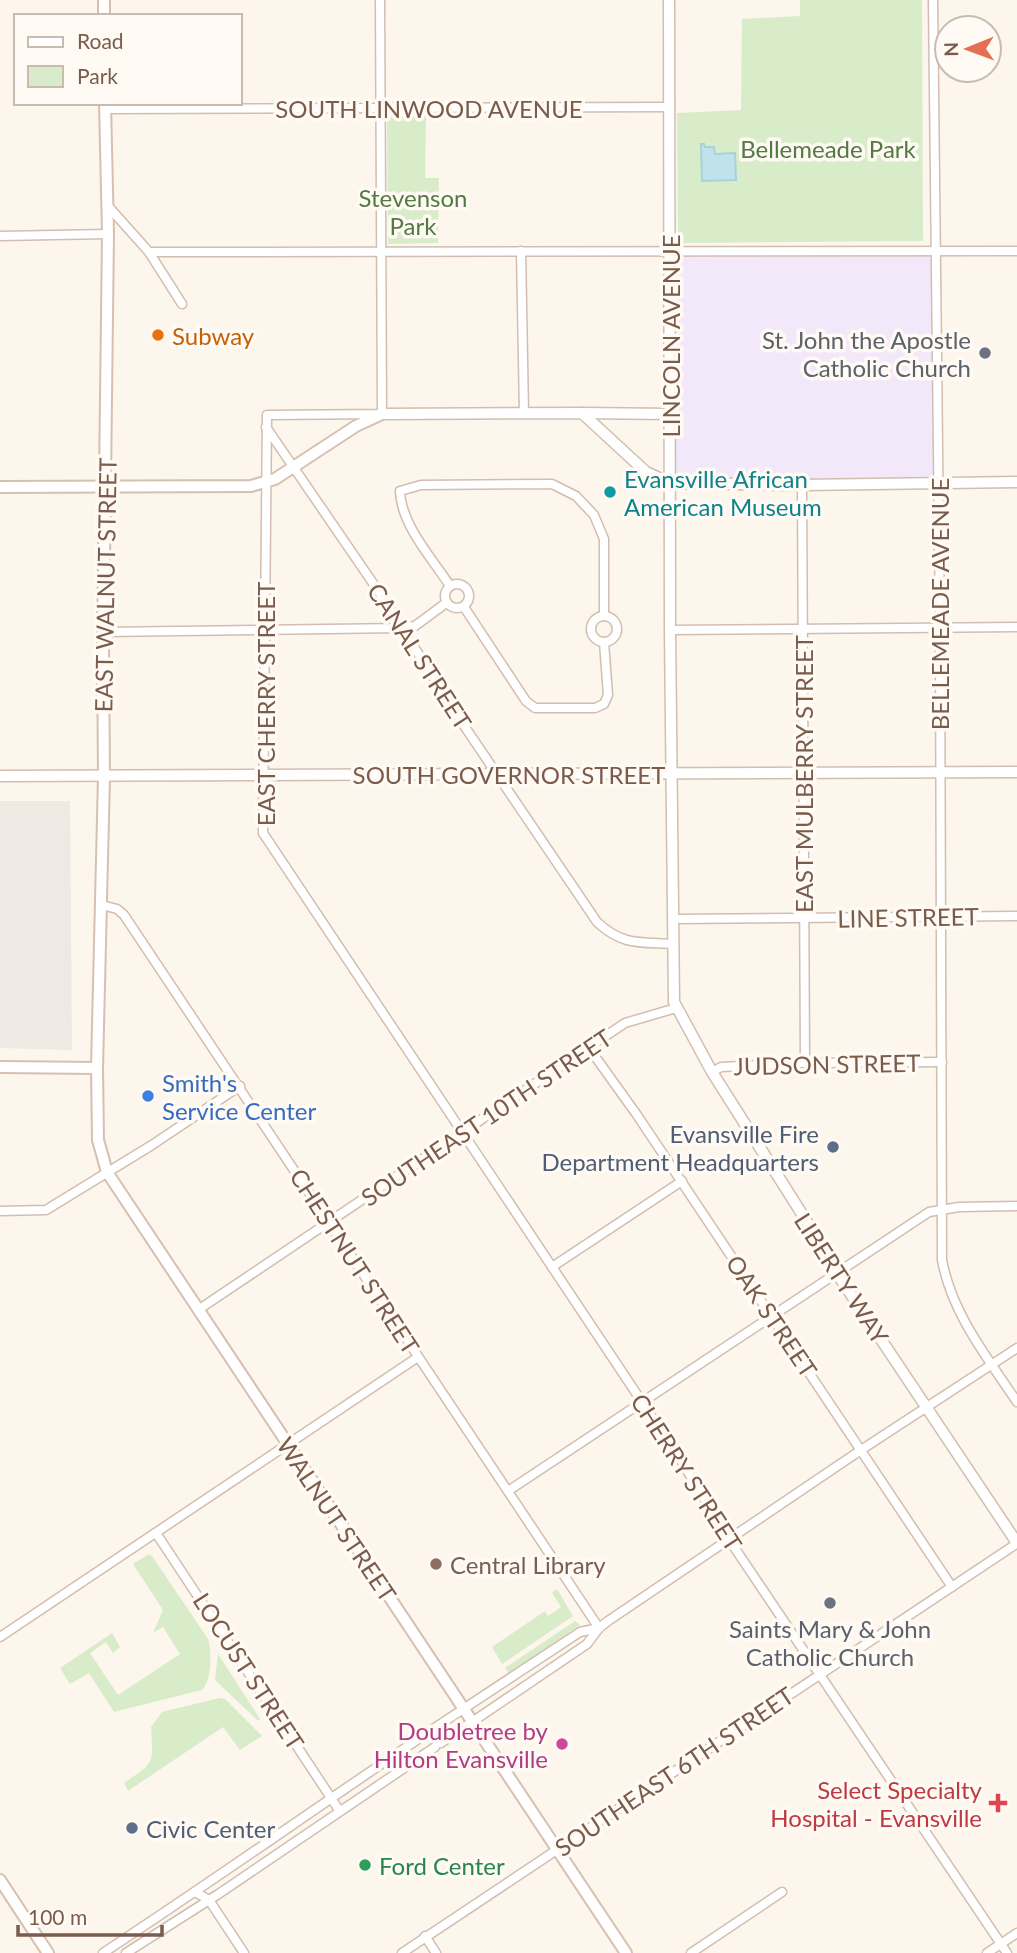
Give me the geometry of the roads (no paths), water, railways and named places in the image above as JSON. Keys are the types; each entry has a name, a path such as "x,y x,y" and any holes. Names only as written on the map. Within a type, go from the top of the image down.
{"main road":[{"name":"EAST WALNUT STREET","path":"97,1068 104,776 108,234 105,106"},
{"path":"0,487 251,486 264,483 294,468 356,426 382,414"},
{"path":"0,1067 97,1068"},
{"name":"WALNUT STREET","path":"97,1068 98,1140 107,1172 626,1953"},
{"path":"0,1881 48,1953"}],"street":[{"path":"380,0 382,414"},
{"name":"LINCOLN AVENUE","path":"669,0 670,630 676,1008"},
{"name":"BELLEMEADE AVENUE","path":"933,0 939,482 942,1260 946,1283 955,1306 1017,1402"},
{"name":"SOUTH LINWOOD AVENUE","path":"105,106 669,107"},
{"path":"107,205 149,252 182,304"},
{"path":"0,236 108,234"},
{"path":"521,251 524,413"},
{"path":"149,252 1017,251"},
{"path":"582,413 646,472 670,483 802,485 1017,482"},
{"path":"266,428 267,415 671,414"},
{"name":"CANAL STREET","path":"266,428 597,922 611,935 626,941 673,944"},
{"name":"EAST CHERRY STREET","path":"266,428 263,833 366,991"},
{"path":"450,586 408,522 400,491 421,485 552,484 586,504 600,527 604,539 604,616"},
{"name":"EAST MULBERRY STREET","path":"802,485 805,1063"},
{"path":"459,584 467,589 469,599 464,607 455,609 446,603 444,594 450,586 459,584"},
{"path":"104,632 400,628 415,626 446,603"},
{"path":"464,607 526,701 535,708 595,708 604,704 608,695 604,642"},
{"path":"604,616 613,620 617,629 613,638 604,642 595,639 591,629 595,620 604,616"},
{"path":"670,630 1017,627"},
{"name":"SOUTH GOVERNOR STREET","path":"0,776 1017,772"},
{"name":"CHESTNUT STREET","path":"102,905 117,909 124,915 599,1628"},
{"name":"LINE STREET","path":"673,919 1017,916"},
{"name":"CHERRY STREET","path":"366,991 1007,1953"},
{"name":"SOUTHEAST 10TH STREET","path":"198,1310 589,1048 635,1019 676,1008"},
{"name":"LIBERTY WAY","path":"676,1008 712,1072 838,1271 838,1275 1017,1543"},
{"name":"OAK STREET","path":"589,1048 773,1316 952,1587"},
{"name":"JUDSON STREET","path":"712,1072 721,1067 805,1063 942,1062"},
{"path":"0,1211 46,1210 152,1145 240,1086"},
{"path":"552,1268 682,1181"},
{"path":"508,1491 929,1212 943,1208 1017,1206"},
{"path":"126,1953 473,1722 587,1644 599,1628 1017,1348"},
{"path":"0,1637 418,1357"},
{"name":"LOCUST STREET","path":"156,1533 339,1810"},
{"name":"SOUTHEAST 6TH STREET","path":"402,1953 1017,1543"},
{"path":"103,1953 197,1893 331,1797 580,1632 599,1628"},
{"path":"691,1953 782,1892"},
{"path":"197,1893 209,1900 244,1953"},
{"path":"987,1953 1017,1933"},
{"path":"425,1936 436,1953"}],"water":[{"path":"701,144 714,147 715,154 735,153 736,180 702,181"}],"place":[{"name":"Subway","path":"158,335"},
{"name":"St. John the Apostle Catholic Church","path":"985,353"},
{"name":"Evansville African American Museum","path":"610,492"},
{"name":"Smith's Service Center","path":"148,1096"},
{"name":"Evansville Fire Department Headquarters","path":"833,1147"},
{"name":"Central Library","path":"436,1564"},
{"name":"Saints Mary & John Catholic Church","path":"830,1603"},
{"name":"Doubletree by Hilton Evansville","path":"562,1744"},
{"name":"Select Specialty Hospital - Evansville","path":"998,1803"},
{"name":"Civic Center","path":"132,1828"},
{"name":"Ford Center","path":"365,1865"}],"park label":[{"name":"Bellemeade Park","path":"828,148"},
{"name":"Stevenson Park","path":"413,211"}]}
